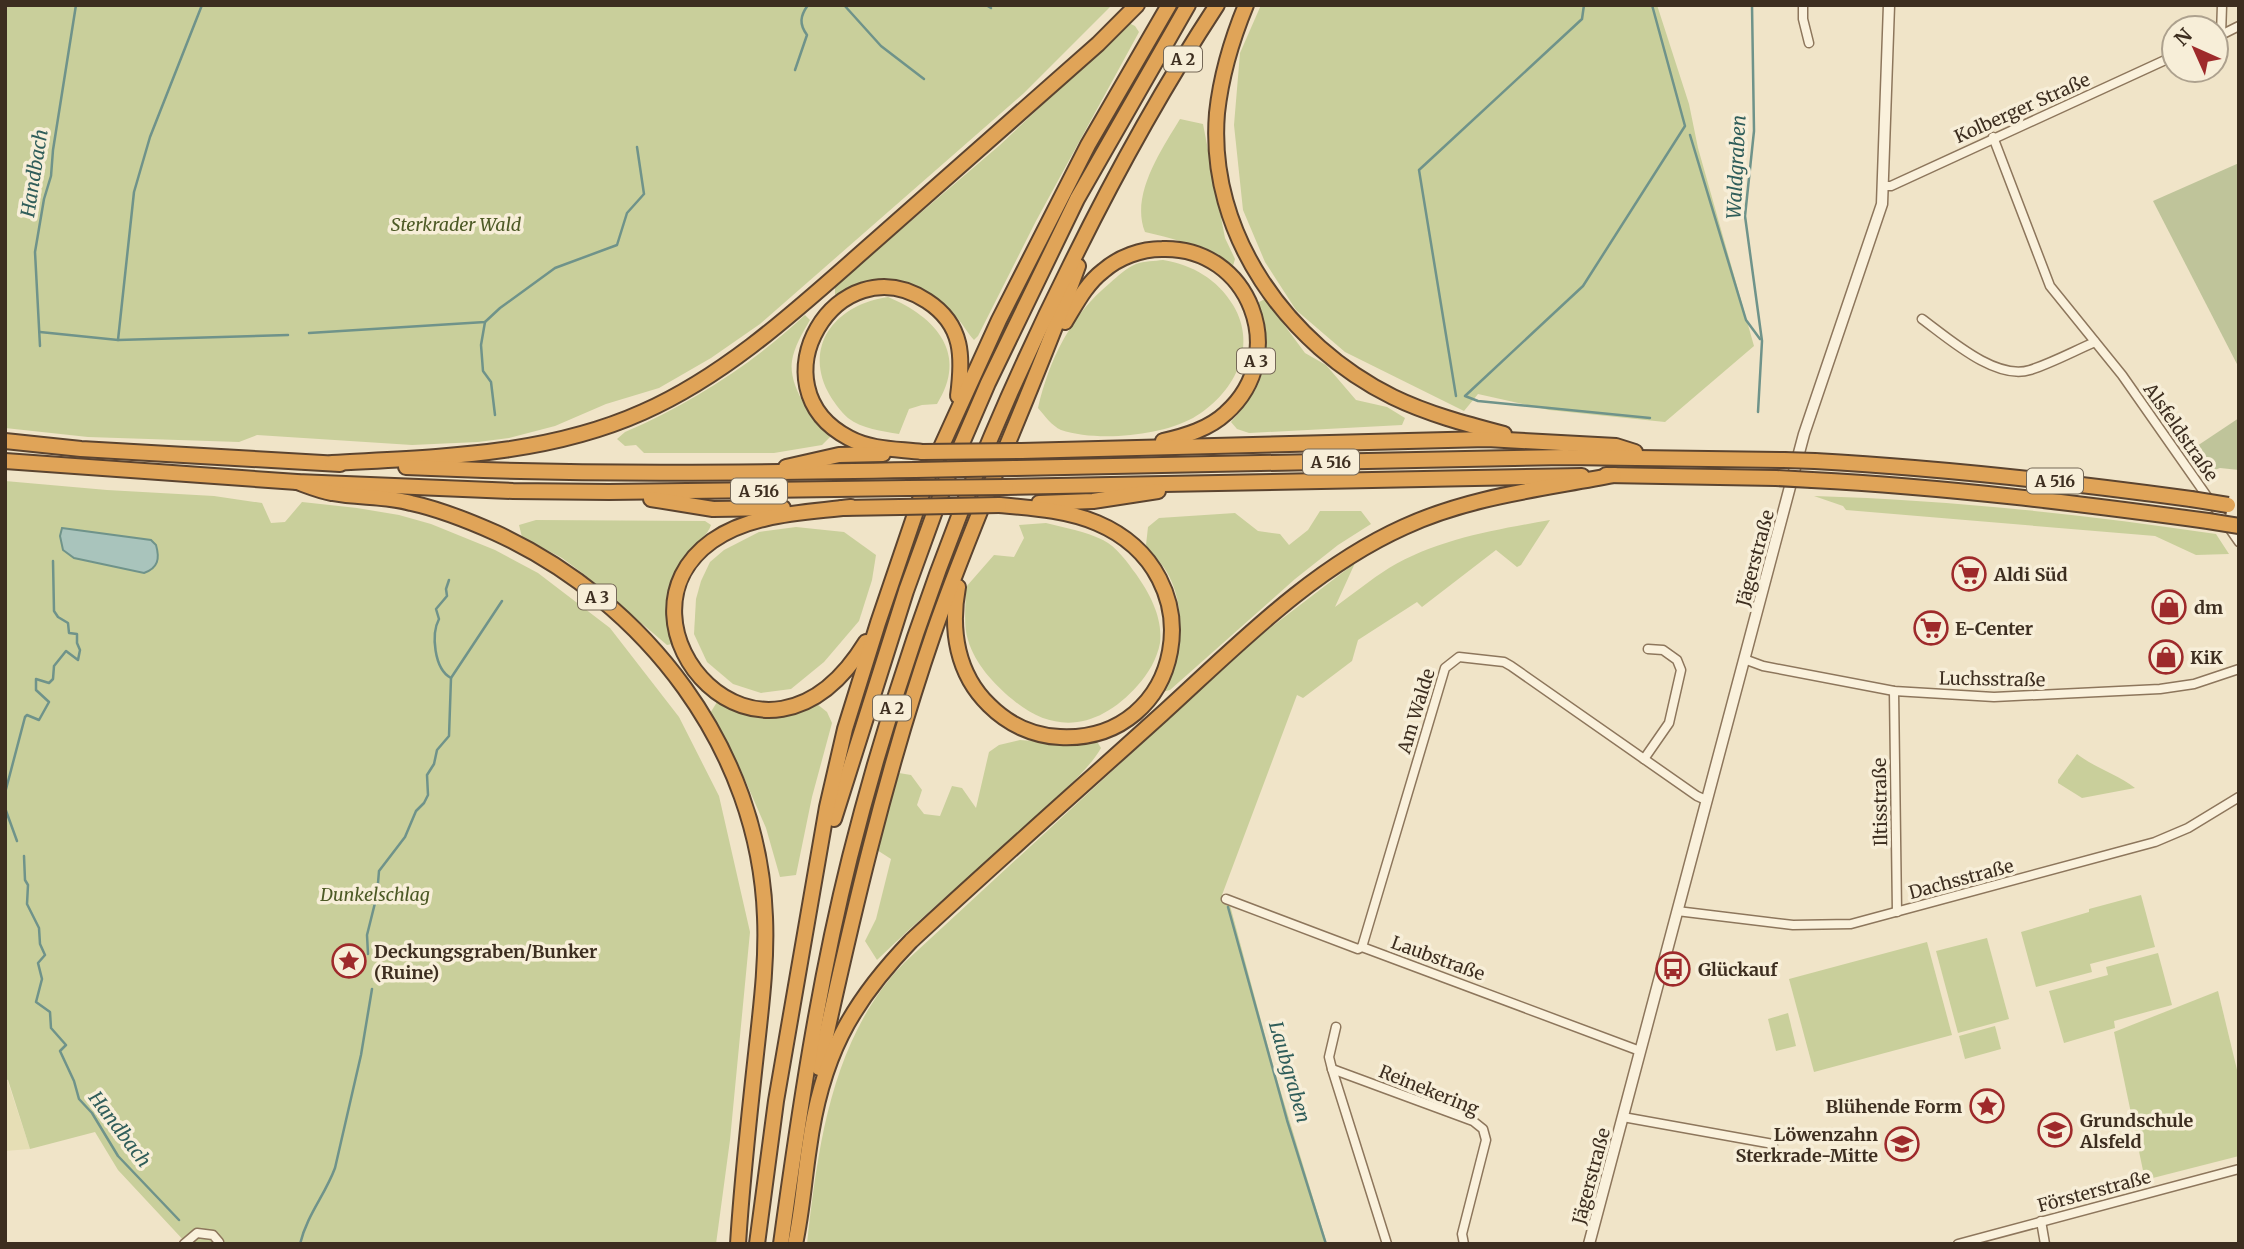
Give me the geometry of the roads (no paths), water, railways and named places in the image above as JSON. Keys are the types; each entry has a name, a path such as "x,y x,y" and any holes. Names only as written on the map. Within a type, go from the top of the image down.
{"highway":[{"path":"331,463 485,454 520,449 579,434 642,413 676,395 716,371 825,285 1098,44 1138,5"},
{"path":"808,926 827,807 845,729 928,476 999,320 1069,180 1169,5"},
{"name":"A 2","path":"757,1244 776,1101 808,926 830,832 906,591 947,478 988,383 1077,199 1188,5"},
{"name":"A 2","path":"781,1244 801,1098 827,957 849,859 901,679 962,503 1035,337 1101,202 1149,114 1217,5"},
{"path":"1246,5 1224,71 1217,113 1217,134 1222,182 1230,212 1243,247 1266,289 1287,317 1314,344 1368,384 1444,418 1525,440"},
{"path":"794,1244 804,1145 817,1077 877,819 920,674 966,548 1047,350 1101,202"},
{"name":"A 3","path":"922,452 1133,447 1170,439 1205,427 1226,413 1245,391 1257,359 1257,328 1248,300 1235,280 1216,264 1192,253 1169,248 1134,254 1112,264 1094,279 1047,350"},
{"path":"922,452 859,443 833,428 817,410 808,388 805,364 811,338 824,316 843,300 876,289 903,291 932,305 951,325 960,347 962,371 957,412"},
{"path":"1133,447 1525,440 1616,446 1648,457"},
{"path":"5,441 106,450 511,472 768,473 839,455 922,452"},
{"name":"A 516","path":"768,473 1648,457 1784,460 1906,467 2059,481 2233,506"},
{"name":"A 3","path":"5,461 297,482 332,493 411,502 495,533 530,551 574,579 643,637 694,699 713,730 727,759 755,839 765,915 763,986 741,1188 738,1244"},
{"path":"794,1244 815,1112 831,1055 863,996 889,963 911,941 1243,641 1294,596 1336,565 1387,535 1445,511 1506,495 1614,475"},
{"name":"A 516","path":"297,482 609,492 1614,475 1776,478 2003,494 2239,526"},
{"path":"609,492 713,509 851,508 1093,500 1152,493 1201,483"},
{"path":"966,548 954,607 956,642 963,666 975,689 1000,715 1021,728 1039,734 1079,736 1107,729 1126,719 1152,693 1167,663 1173,627 1166,590 1150,562 1134,545 1098,523 1064,513 999,505"},
{"path":"851,508 773,516 738,527 713,540 699,553 682,580 675,612 678,637 687,660 711,689 745,706 758,709 782,708 808,701 837,681 855,660 878,623"}],"street":[{"path":"1803,5 1802,19 1809,43"},
{"name":"Jägerstraße","path":"1589,1244 1804,434 1882,204 1889,5"},
{"name":"Kolberger Straße","path":"1884,186 1891,186 2160,62"},
{"name":"Alsfeldstraße","path":"1993,137 2050,286 2151,416 2239,542"},
{"path":"1922,319 1956,345 2003,371 2029,371 2095,342"},
{"path":"1644,759 1669,723 1682,670 1677,660 1662,650 1648,649"},
{"name":"Am Walde","path":"1362,947 1446,668 1452,660 1463,656 1507,664 1706,800"},
{"name":"Luchsstraße","path":"1744,659 1763,666 1894,691 1994,698 2184,686 2239,669"},
{"name":"Iltisstraße","path":"1894,691 1897,912"},
{"path":"2237,798 2239,810"},
{"name":"Dachsstraße","path":"1677,911 1814,926 1850,924 2155,842 2188,828 2237,798"},
{"name":"Laubstraße","path":"1226,899 1358,950 1362,947 1640,1051"},
{"path":"1336,1027 1329,1057 1387,1244"},
{"name":"Reinekering","path":"1332,1069 1474,1121 1483,1129 1486,1140 1462,1234 1464,1244"},
{"name":"Jägerstraße","path":"1623,1117 1773,1144"},
{"name":"Försterstraße","path":"1958,1244 2239,1169"},
{"path":"2041,1221 2045,1244"},
{"path":"184,1244 197,1233 213,1235 219,1242"}],"water":[{"path":"62,528 151,540 156,545 157,562 144,573 74,558 63,550 60,536"}],"waterway":[{"name":"Handbach","path":"40,346 35,252 44,199 51,176 76,5"},
{"path":"118,340 134,192 150,137 202,5"},
{"path":"795,70 807,35 802,20 808,5"},
{"path":"844,5 881,46 924,79"},
{"path":"986,5 991,8"},
{"path":"1456,396 1419,170 1582,19 1584,5"},
{"path":"1650,418 1478,401 1465,396 1583,286 1685,126 1652,5"},
{"name":"Waldgraben","path":"1752,5 1754,131 1745,216 1762,341 1758,412"},
{"path":"1690,135 1746,320 1760,339"},
{"path":"309,333 485,322 555,268 617,245 627,213 644,194 637,147"},
{"path":"485,322 481,345 483,371 491,382 495,415"},
{"path":"40,332 118,340 288,335"},
{"path":"5,793 25,717 27,715 39,720 49,702 36,690 36,679 49,683 53,679 54,666 66,651 78,660 80,650 77,634 69,633 68,623 54,611 53,561"},
{"path":"449,580 447,596 436,609 439,619 435,642 441,667 451,678"},
{"path":"368,954 367,935 377,895 379,871 405,837 416,811 424,803 428,795 427,775 434,764 437,750 449,736 451,678 502,601"},
{"path":"5,808 17,841"},
{"name":"Handbach","path":"24,856 25,880 28,885 27,904 39,928 40,944 45,955 38,963 42,979 36,1002 50,1012 51,1028 66,1045 60,1051 79,1099 92,1113 118,1156 179,1220"},
{"name":"Laubgraben","path":"1228,907 1287,1120 1326,1244"},
{"path":"300,1244 335,1168 361,1055 372,989"}],"place":[{"name":"Aldi Süd","path":"1969,574"},
{"name":"dm","path":"2169,607"},
{"name":"E-Center","path":"1931,628"},
{"name":"KiK","path":"2166,657"},
{"name":"Deckungsgraben/Bunker (Ruine)","path":"349,961"},
{"name":"Glückauf","path":"1673,969"},
{"name":"Blühende Form","path":"1987,1106"},
{"name":"Grundschule Alsfeld","path":"2055,1130"},
{"name":"Löwenzahn Sterkrade-Mitte","path":"1902,1144"}],"park label":[{"name":"Sterkrader Wald","path":"456,224"},
{"name":"Dunkelschlag","path":"375,894"}]}
